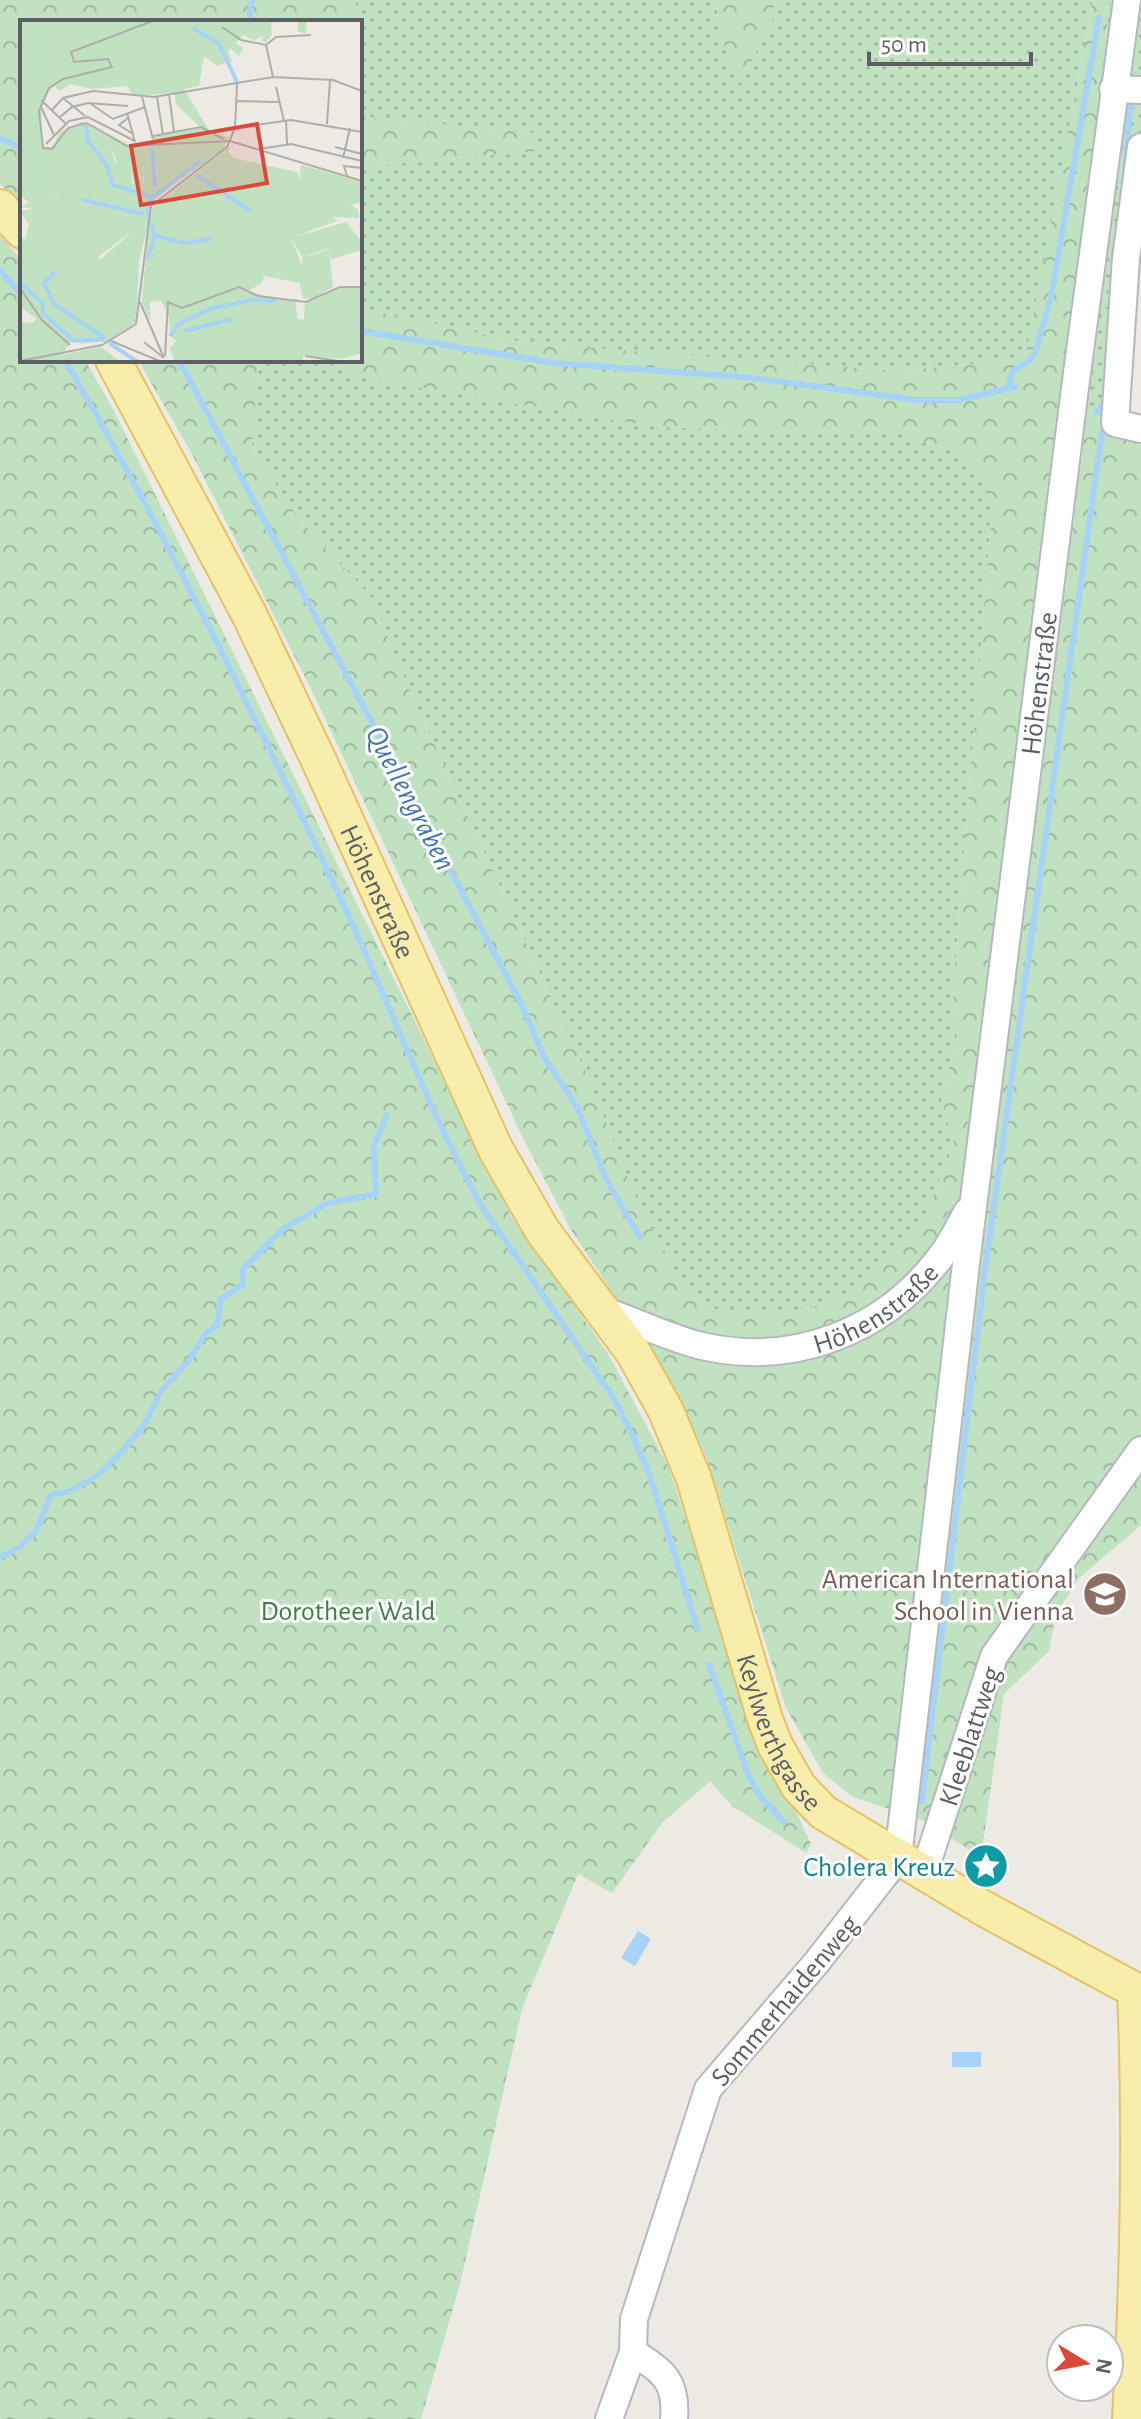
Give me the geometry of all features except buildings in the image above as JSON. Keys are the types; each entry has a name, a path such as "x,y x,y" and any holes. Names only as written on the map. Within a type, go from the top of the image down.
{"main road":[{"path":"0,207 20,229"},
{"name":"Höhenstraße","path":"114,362 249,614 496,1150 542,1230 605,1311"},
{"name":"Keylwerthgasse","path":"605,1311 653,1385 682,1445 765,1719 786,1767 799,1787 823,1812 911,1866 1017,1927 1138,1990"},
{"path":"1130,2419 1136,2318 1138,1990"}],"street":[{"name":"Höhenstraße","path":"605,1311 681,1340 739,1352 777,1352 828,1341 872,1321 909,1294 941,1257 974,1198 1113,89 1127,0"},
{"path":"1113,89 1141,90"},
{"path":"1141,147 1126,258 1115,423 1141,429"},
{"path":"911,1866 974,1198"},
{"name":"Kleeblattweg","path":"911,1866 994,1656 1141,1450"},
{"name":"Sommerhaidenweg","path":"609,2419 633,2352 634,2319 708,2089 817,1962 911,1866"},
{"path":"633,2352 663,2372 675,2399 674,2419"}],"green space":[{"path":"0,0 356,0 354,20 20,20 20,202 0,184"},
{"path":"356,0 717,0 718,29 774,18 774,0 1093,0 1026,359 896,371 526,343 362,308 362,167 538,151 533,133 362,117 362,20 354,20"},
{"path":"717,0 774,0 774,18 740,84 718,29"},
{"path":"1093,0 1109,0 1104,71 1060,398 1141,422 1141,1525 1079,1578 1056,1614 1049,1651 1004,1694 981,1857 922,1820 853,1797 823,1773 786,1708 706,1456 676,1390 570,1228 523,1138 311,689 192,454 139,362 259,362 252,447 297,517 372,598 408,687 586,1073 641,1211 678,1275 713,1309 758,1315 810,1308 852,1291 890,1260 927,1212 954,1144 941,1098 955,1045 953,990 993,496 956,452 903,434 657,427 357,377 328,362 362,362 362,308 526,343 896,371 1025,359"},
{"path":"1109,0 1141,0 1141,257 1126,402 1128,420 1060,399 1104,71"},
{"path":"362,117 534,133 539,151 362,167"},
{"name":"Dorotheer Wald","path":"0,235 20,259 20,362 86,362 112,407 511,1216 607,1352 669,1468 766,1763 791,1801 811,1844 806,1853 732,1806 710,1781 662,1823 612,1893 578,1874 522,2009 460,2284 421,2419 0,2419"},
{"path":"259,362 328,362 357,377 657,427 903,434 956,452 993,496 953,990 955,1045 941,1098 954,1144 927,1212 890,1260 852,1292 810,1308 758,1315 713,1309 678,1275 641,1211 586,1073 408,687 372,598 297,517 252,447"}],"water":[{"path":"638,1931 651,1939 635,1966 621,1958"},
{"path":"952,2052 981,2052 981,2067 952,2067"}],"waterway":[{"path":"251,20 252,0"},
{"path":"1008,387 1013,371 1031,360 1035,353 1051,297 1099,17"},
{"path":"1125,171 1130,107"},
{"path":"0,139 20,146"},
{"path":"0,270 20,294"},
{"path":"362,331 554,363 745,377 917,400 959,400 1015,387"},
{"path":"66,362 138,490 241,690 353,925 454,1153"},
{"name":"Quellengraben","path":"178,362 521,1003 544,1057 577,1107 606,1179 640,1237"},
{"path":"1097,412 1106,402"},
{"path":"922,1801 985,1270 1102,432"},
{"path":"0,1557 19,1548 36,1531 51,1495 70,1491 97,1476 123,1450 144,1425 161,1391 190,1359 206,1333 217,1326 221,1299 243,1285 243,1269 283,1229 328,1203 376,1194 374,1145 387,1115"},
{"path":"456,1157 498,1231"},
{"path":"501,1234 614,1399 633,1436 650,1476 698,1630"},
{"path":"709,1664 749,1777 762,1798 784,1822"}],"place":[{"name":"American International School in Vienna","path":"1105,1594"},
{"name":"Cholera Kreuz","path":"986,1866"}]}
